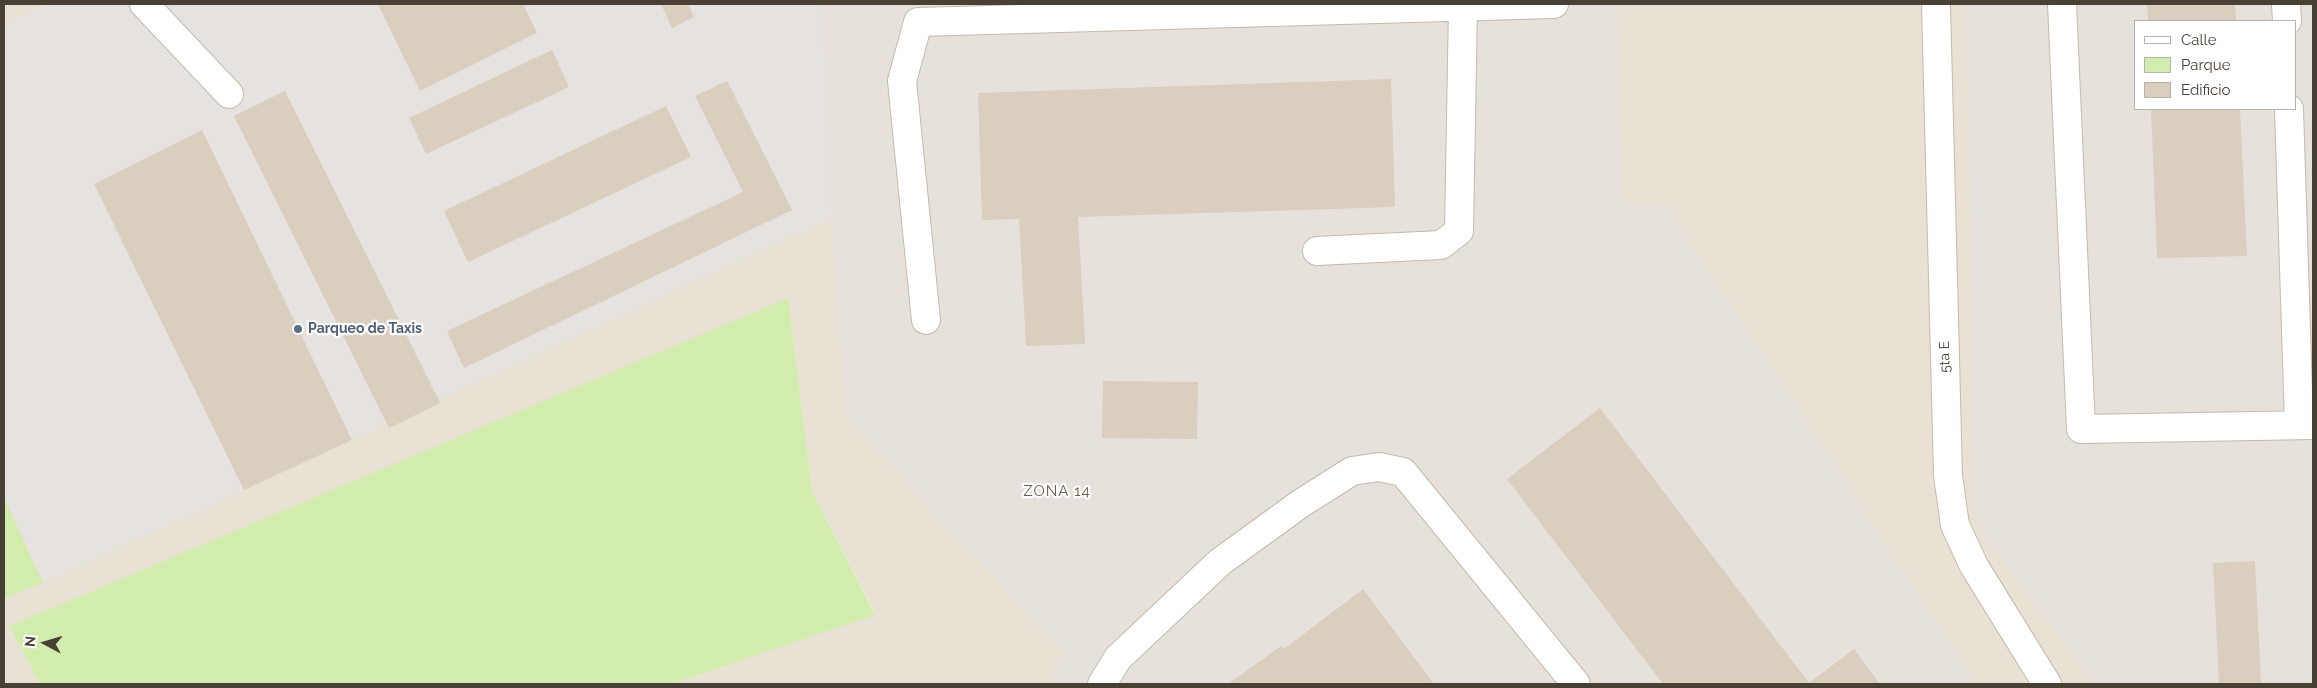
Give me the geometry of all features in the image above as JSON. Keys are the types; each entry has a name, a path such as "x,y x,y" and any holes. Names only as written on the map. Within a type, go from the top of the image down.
{"street":[{"path":"144,4 229,94"},
{"path":"926,320 902,80 918,22 1554,4"},
{"name":"5ta E","path":"1936,4 1948,476 1955,525 1974,566 2047,684"},
{"path":"2062,4 2081,429 2306,425 2289,110"},
{"path":"2286,4 2286,20"},
{"path":"1317,251 1441,245 1459,230 1463,6"},
{"path":"1102,684 1118,658 1220,562 1300,504 1352,471 1379,467 1403,472 1576,684"}],"shaded area":[{"path":"4,4 2313,4 2313,684 672,684 875,614 812,491 788,299 9,626 40,684 4,684"},
{"name":"Parqueo de Taxis","path":"46,4 821,4 831,218 43,583 4,497 4,24"},
{"path":"821,4 1617,4 1621,204 1667,205 1977,684 1051,684 1051,673 1063,653 847,419 831,218"},
{"path":"1966,4 2313,4 2313,684 2095,684 1976,525"}],"green space":[{"path":"788,298 812,491 875,615 672,684 40,684 9,626"},
{"path":"4,497 43,583 4,598"}],"building":[{"path":"378,4 523,4 537,33 420,91"},
{"path":"661,4 688,4 694,17 672,28"},
{"path":"2147,4 2235,4 2236,20 2148,20"},
{"path":"552,50 569,87 426,154 409,118"},
{"path":"1391,79 1395,207 1078,217 1085,344 1026,346 1019,219 982,220 978,93"},
{"path":"727,81 792,210 464,368 447,331 743,192 695,96"},
{"path":"285,91 440,403 389,428 234,116"},
{"path":"666,106 691,157 468,262 444,211"},
{"path":"2151,110 2240,110 2247,256 2157,258"},
{"path":"202,130 352,440 244,490 94,184"},
{"path":"1103,381 1198,382 1197,439 1102,438"},
{"path":"1600,408 1809,683 1854,649 1880,684 1663,684 1507,479"},
{"path":"2255,561 2261,684 2219,684 2213,563"},
{"path":"1363,589 1434,684 1228,684 1281,646 1284,649"}],"place":[{"name":"Parqueo de Taxis","path":"298,329"}],"district":[{"name":"ZONA 14","path":"1057,491"}]}
